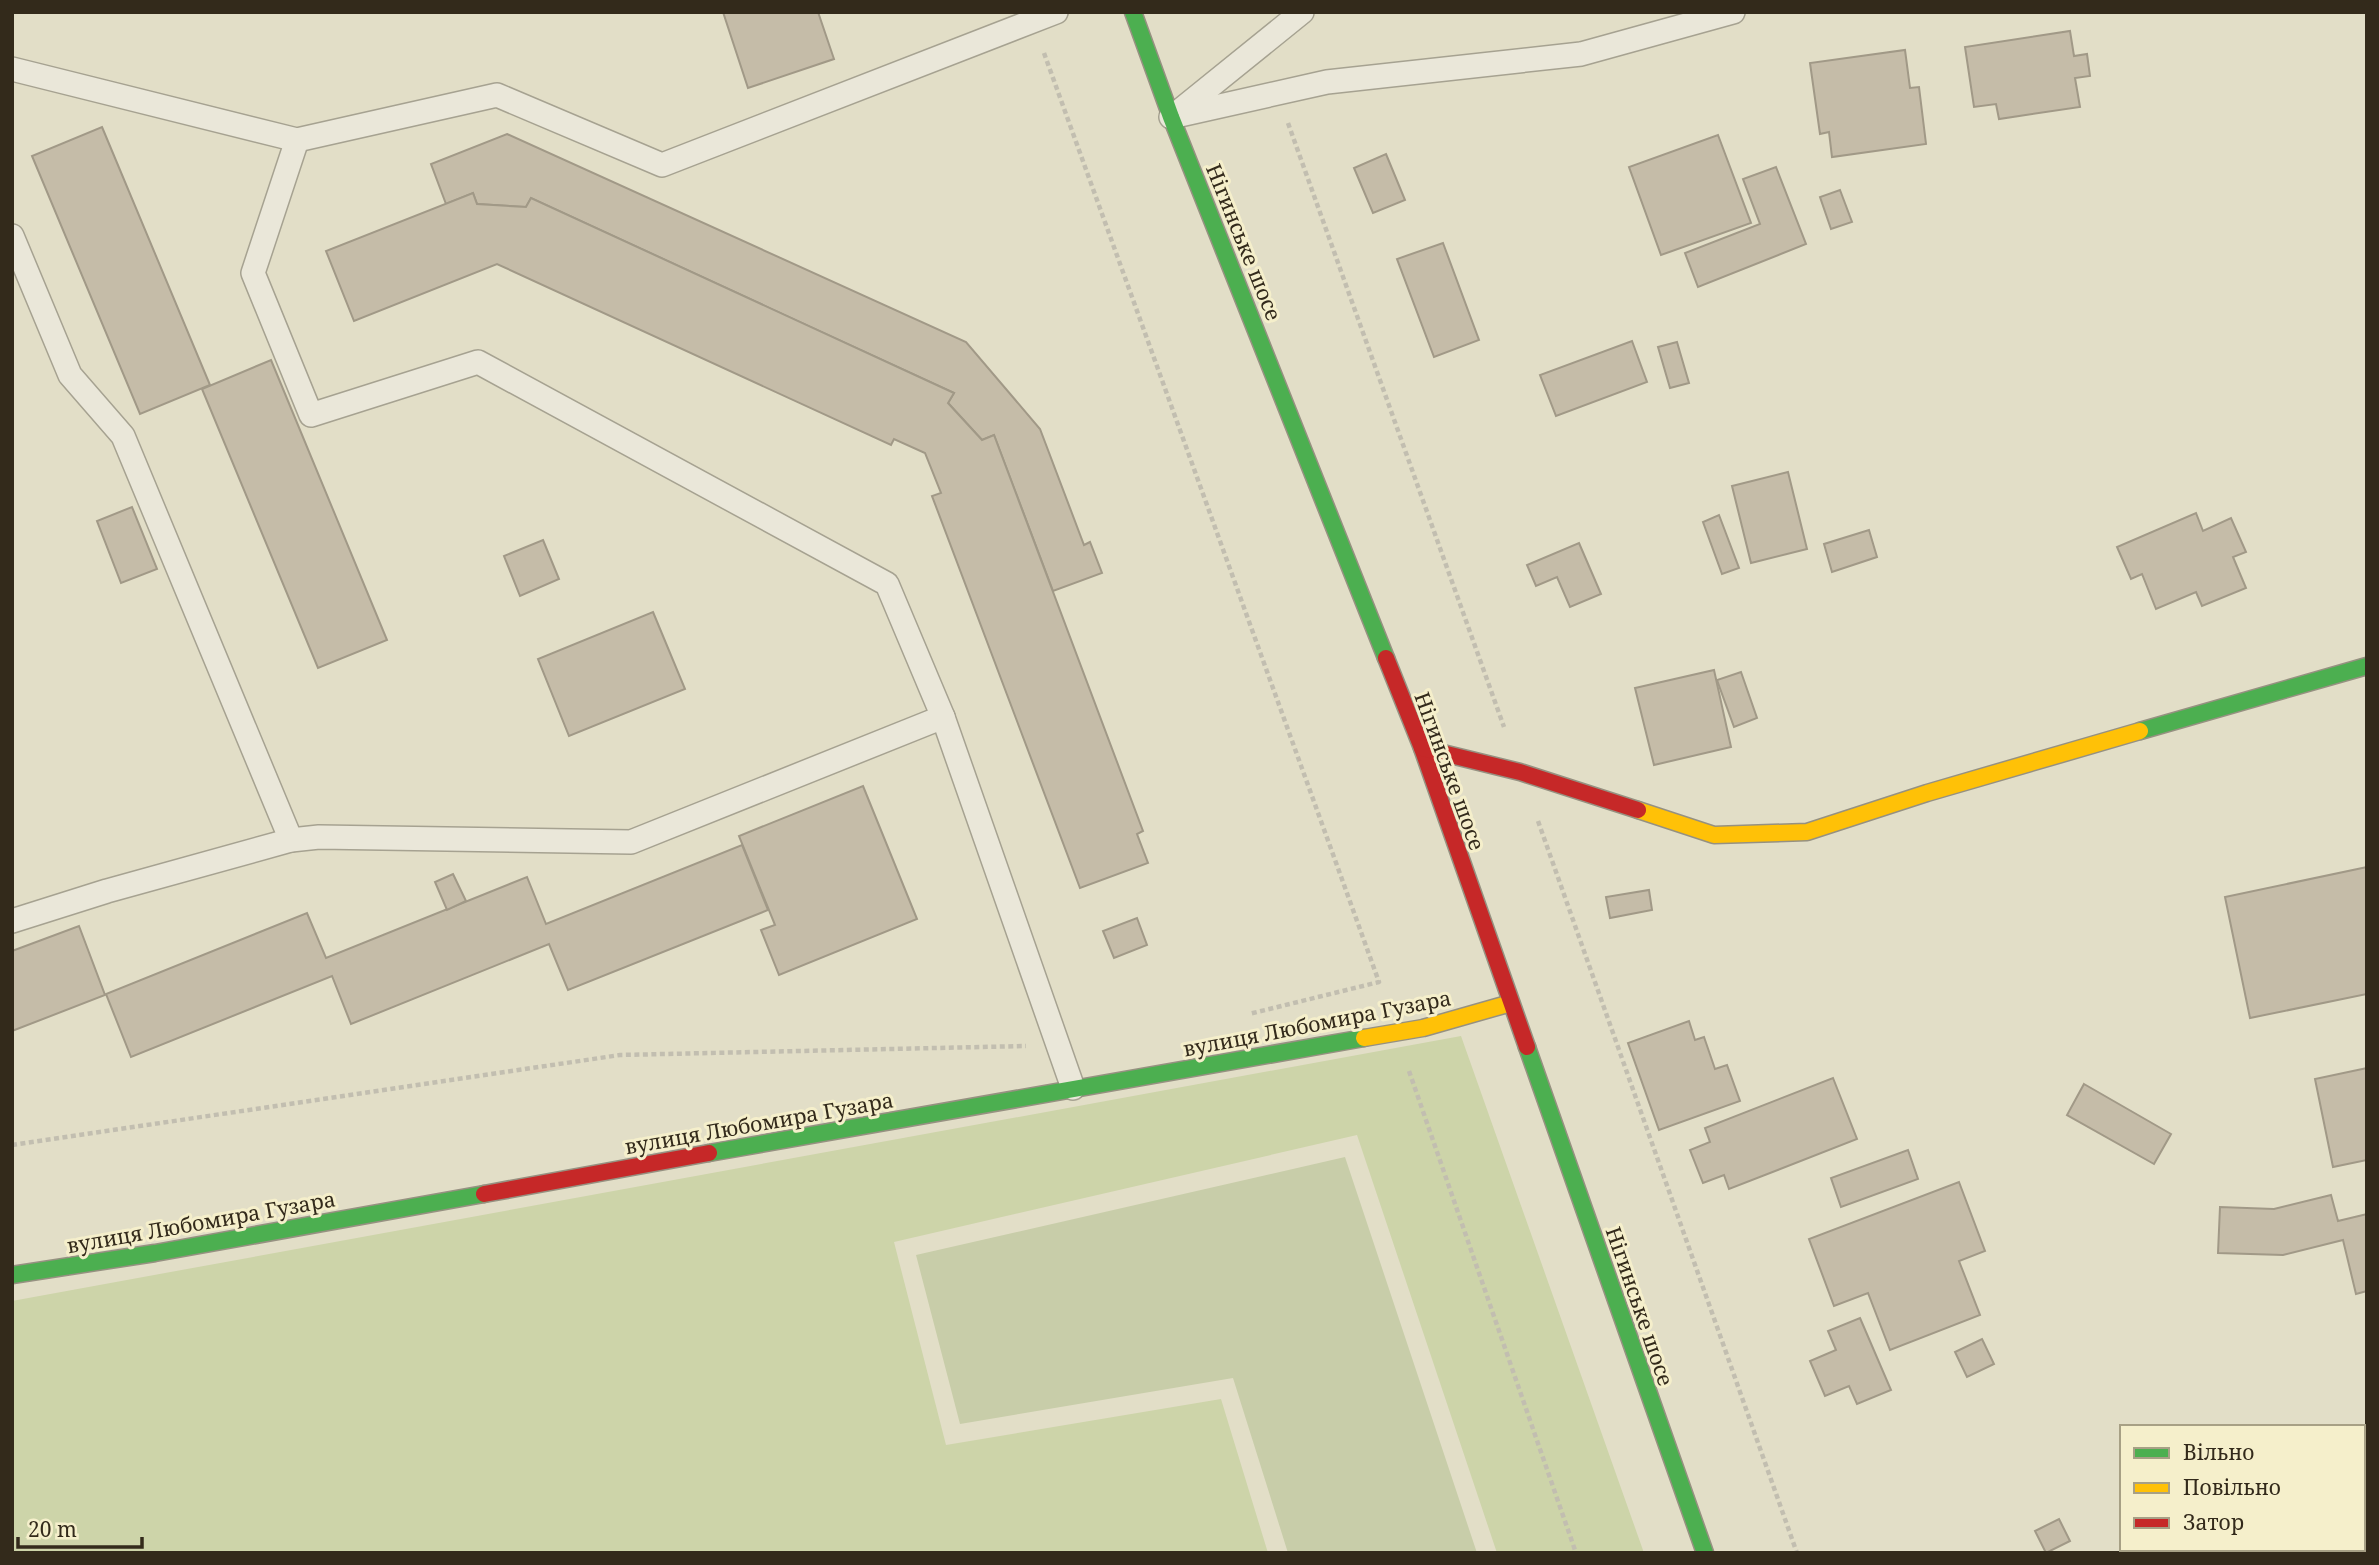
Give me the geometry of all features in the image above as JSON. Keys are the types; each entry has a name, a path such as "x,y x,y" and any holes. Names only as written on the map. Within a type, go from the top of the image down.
{"street":[{"name":"Нігинське шосе","path":"1133,12 1171,117 1422,748 1704,1553"},
{"path":"1422,748 1520,772 1714,835 1807,832 1927,793 2367,666"},
{"name":"вулиця Любомира Гузара","path":"12,1275 155,1253 1423,1028 1511,1003"}],"lane":[{"path":"12,69 297,141 497,95 662,165 1056,12"},
{"path":"1171,117 1302,12"},
{"path":"1171,117 1327,82 1581,54 1733,12"},
{"path":"297,141 253,273 311,415 478,362 887,584 943,717 1073,1088"},
{"path":"12,236 70,375 123,436 291,840"},
{"path":"12,921 107,891 291,840 319,837 631,842 943,717"}],"path":[{"path":"1033,21 1379,982 1576,1553"},
{"path":"1249,1014 1379,982"},
{"path":"12,1145 620,1055 1059,1046"}],"green space":[{"path":"1461,1036 1644,1553 1497,1553 1357,1135 894,1242 946,1445 1221,1399 1268,1553 12,1553 12,1301"},
{"path":"1345,1157 1477,1553 1288,1553 1233,1378 960,1424 916,1255"}],"building":[{"path":"723,12 818,12 834,59 748,88"},
{"path":"2070,31 2074,56 2087,54 2090,76 2075,78 2080,107 1999,119 1996,104 1974,107 1965,47"},
{"path":"1905,50 1910,88 1919,87 1926,144 1832,157 1829,132 1820,134 1810,63"},
{"path":"102,127 210,385 140,414 32,156"},
{"path":"507,134 966,342 1040,429 1084,545 1090,542 1102,573 1053,591 994,435 982,440 948,403 954,393 531,198 526,207 477,204 473,193 446,204 431,164"},
{"path":"1718,135 1751,223 1661,255 1629,167"},
{"path":"1386,154 1405,200 1373,213 1354,168"},
{"path":"1776,167 1806,244 1698,287 1685,253 1760,224 1743,179"},
{"path":"1840,190 1852,222 1831,229 1820,197"},
{"path":"473,193 477,204 526,207 531,198 954,393 948,403 982,440 994,435 1143,831 1137,834 1148,863 1080,888 932,496 941,493 925,453 894,439 891,445 497,264 354,321 326,251"},
{"path":"1443,243 1479,340 1434,357 1397,259"},
{"path":"1632,341 1647,382 1556,416 1540,375"},
{"path":"1677,342 1689,383 1670,388 1658,347"},
{"path":"271,360 387,640 318,668 202,389"},
{"path":"1788,472 1807,549 1751,563 1732,486"},
{"path":"132,507 157,569 121,583 97,521"},
{"path":"2196,513 2203,531 2231,518 2246,552 2233,557 2246,588 2202,606 2196,592 2156,609 2142,574 2131,579 2117,547"},
{"path":"1719,515 1739,568 1722,574 1703,522"},
{"path":"1869,530 1877,557 1832,572 1824,544"},
{"path":"543,540 559,579 520,596 504,556"},
{"path":"1579,543 1601,594 1570,607 1557,577 1536,586 1527,565"},
{"path":"653,612 685,689 569,736 538,659"},
{"path":"1714,670 1731,747 1654,765 1635,688"},
{"path":"1741,672 1757,718 1734,727 1717,680"},
{"path":"863,786 917,919 779,975 761,930 775,925 739,836"},
{"path":"742,845 768,910 568,990 549,944 351,1024 332,976 131,1057 106,994 307,913 326,958 527,877 546,924"},
{"path":"2367,867 2367,994 2250,1018 2225,897"},
{"path":"453,874 466,901 447,910 435,882"},
{"path":"1649,890 1652,910 1610,918 1606,897"},
{"path":"1137,918 1147,945 1114,958 1103,931"},
{"path":"79,926 105,995 12,1031 12,951"},
{"path":"1689,1021 1695,1040 1704,1037 1715,1069 1727,1065 1740,1101 1659,1130 1628,1043"},
{"path":"2367,1068 2367,1160 2333,1167 2315,1079"},
{"path":"1833,1078 1857,1139 1729,1189 1724,1175 1703,1183 1690,1150 1710,1142 1705,1128"},
{"path":"2084,1084 2171,1134 2154,1164 2067,1115"},
{"path":"1908,1150 1918,1179 1841,1207 1831,1178"},
{"path":"1959,1182 1985,1251 1959,1261 1980,1315 1890,1350 1868,1293 1834,1306 1809,1239"},
{"path":"2331,1195 2338,1221 2367,1214 2367,1291 2356,1294 2343,1240 2283,1255 2218,1253 2220,1207 2274,1209"},
{"path":"1860,1318 1891,1390 1857,1404 1849,1386 1825,1396 1810,1361 1836,1350 1828,1331"},
{"path":"1982,1339 1994,1364 1967,1377 1955,1352"},
{"path":"2059,1519 2070,1541 2046,1553 2035,1531"}],"traffic: fast":[{"path":"1133,12 1171,117 1386,658"},
{"path":"2140,731 2367,666"},
{"path":"709,1153 1364,1038"},
{"path":"1527,1047 1705,1553"},
{"path":"12,1275 155,1253 484,1194"}],"traffic: slow":[{"path":"1638,810 1714,835 1807,832 1927,793 2140,731"},
{"path":"1364,1038 1423,1028 1511,1003"}],"traffic: jam":[{"path":"1386,658 1422,748 1527,1047"},
{"path":"1422,748 1520,772 1638,810"},
{"path":"484,1194 709,1153"}]}
